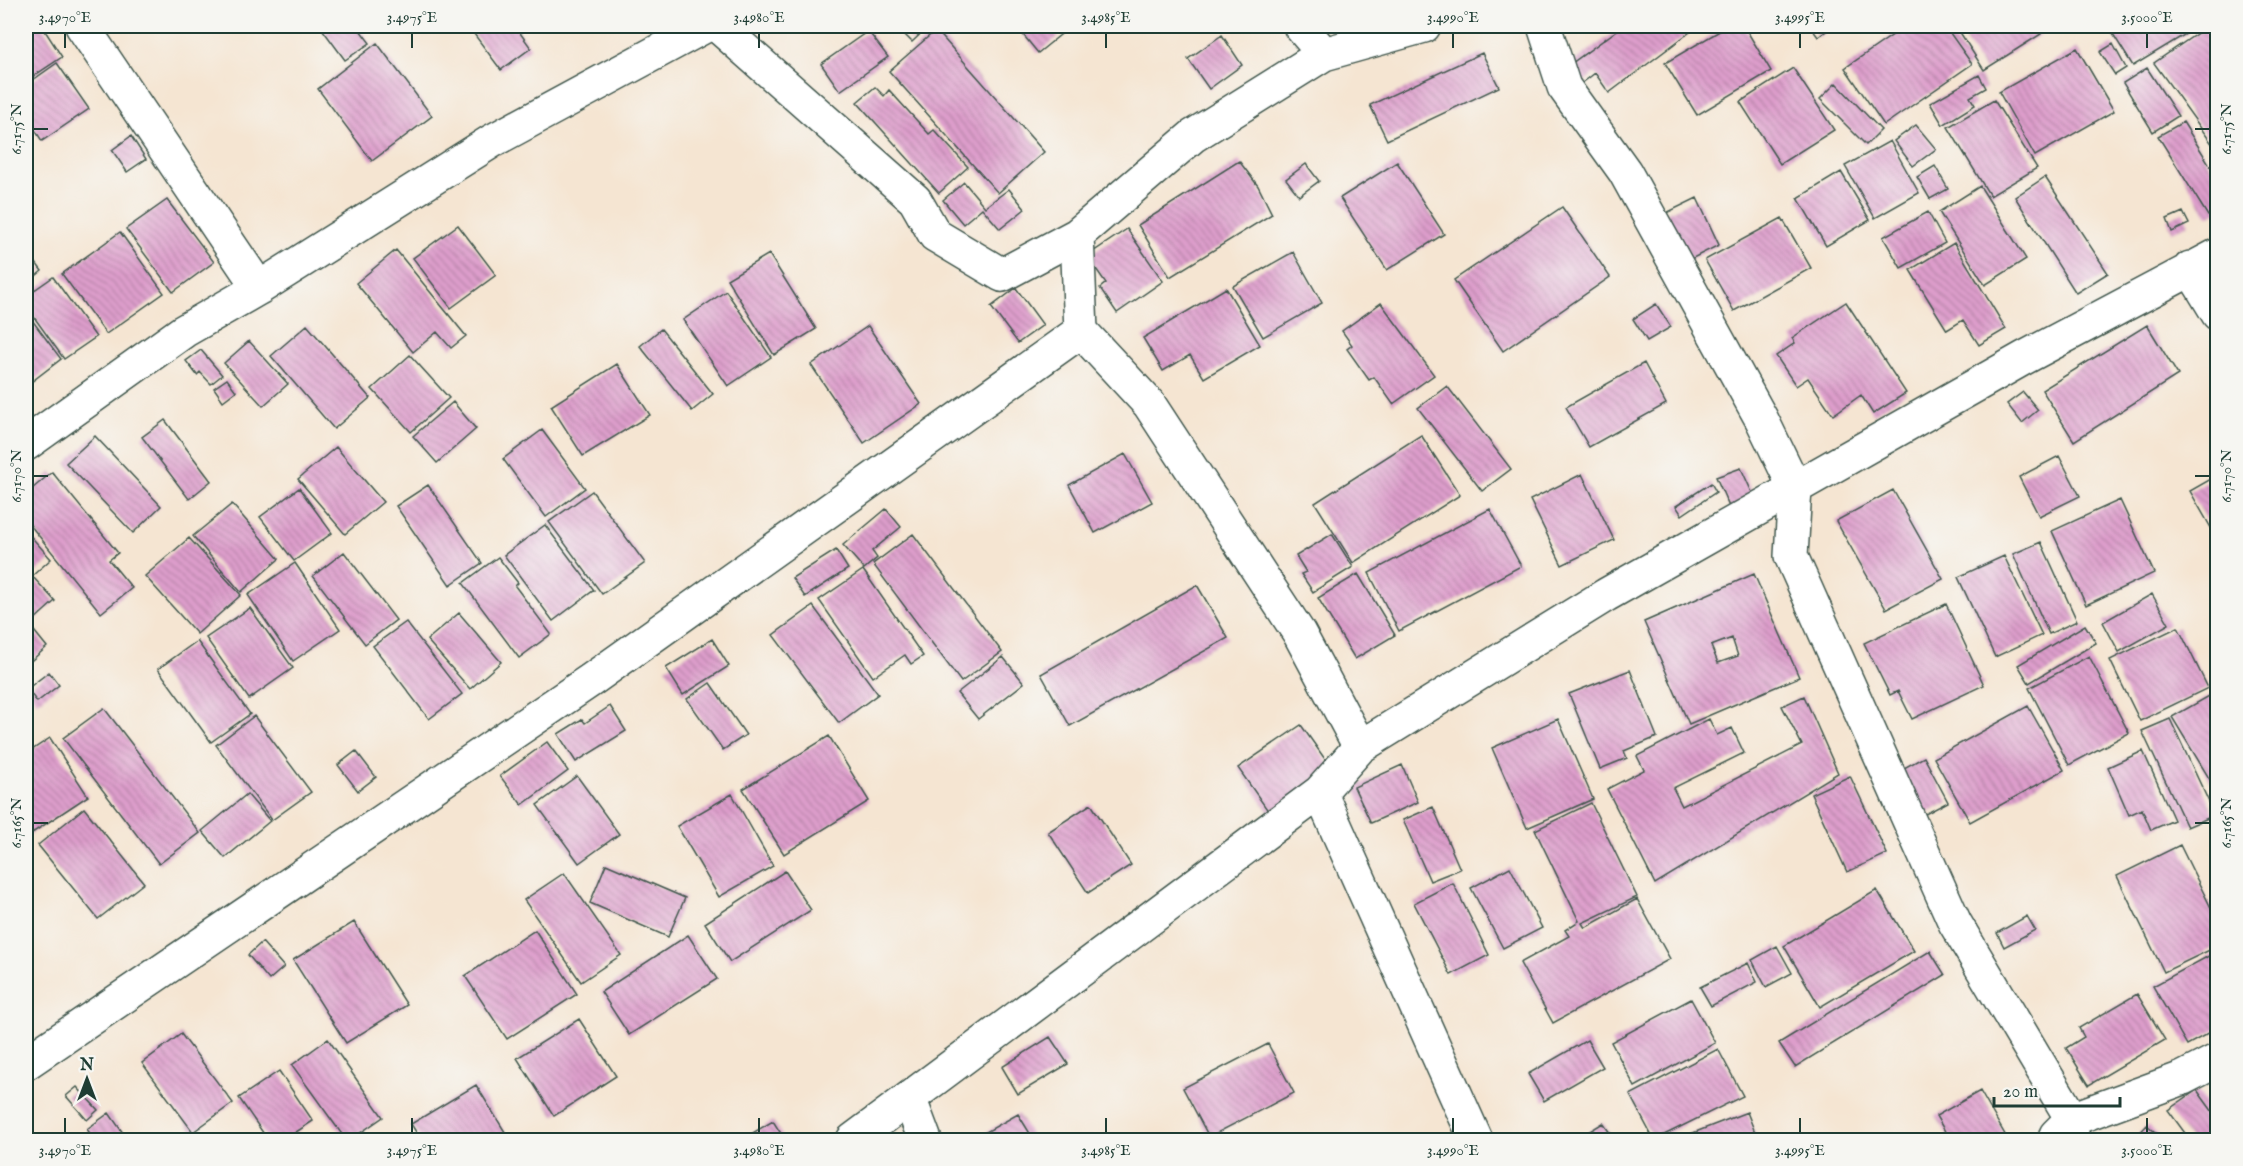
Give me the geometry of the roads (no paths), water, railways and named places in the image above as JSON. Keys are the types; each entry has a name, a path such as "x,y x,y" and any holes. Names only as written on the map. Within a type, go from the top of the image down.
{"street":[{"path":"82,26 259,288"},
{"path":"26,444 184,332 259,288 492,141 705,26"},
{"path":"718,26 915,200 935,235 1002,275 1077,235 1192,136 1324,54 1424,26"},
{"path":"1300,26 1324,54"},
{"path":"1544,26 1564,87 1625,172 1762,420 1796,488 1791,556 1795,567 1955,924 2065,1133 2217,1060"},
{"path":"1077,235 1081,332 1149,404 1299,633 1360,747"},
{"path":"853,1140 910,1100 1320,792 1360,747 1606,595 2024,358 2204,262 2217,314"},
{"path":"26,1063 591,680 1081,332"},
{"path":"1320,792 1476,1140"},
{"path":"910,1100 925,1140"}]}
